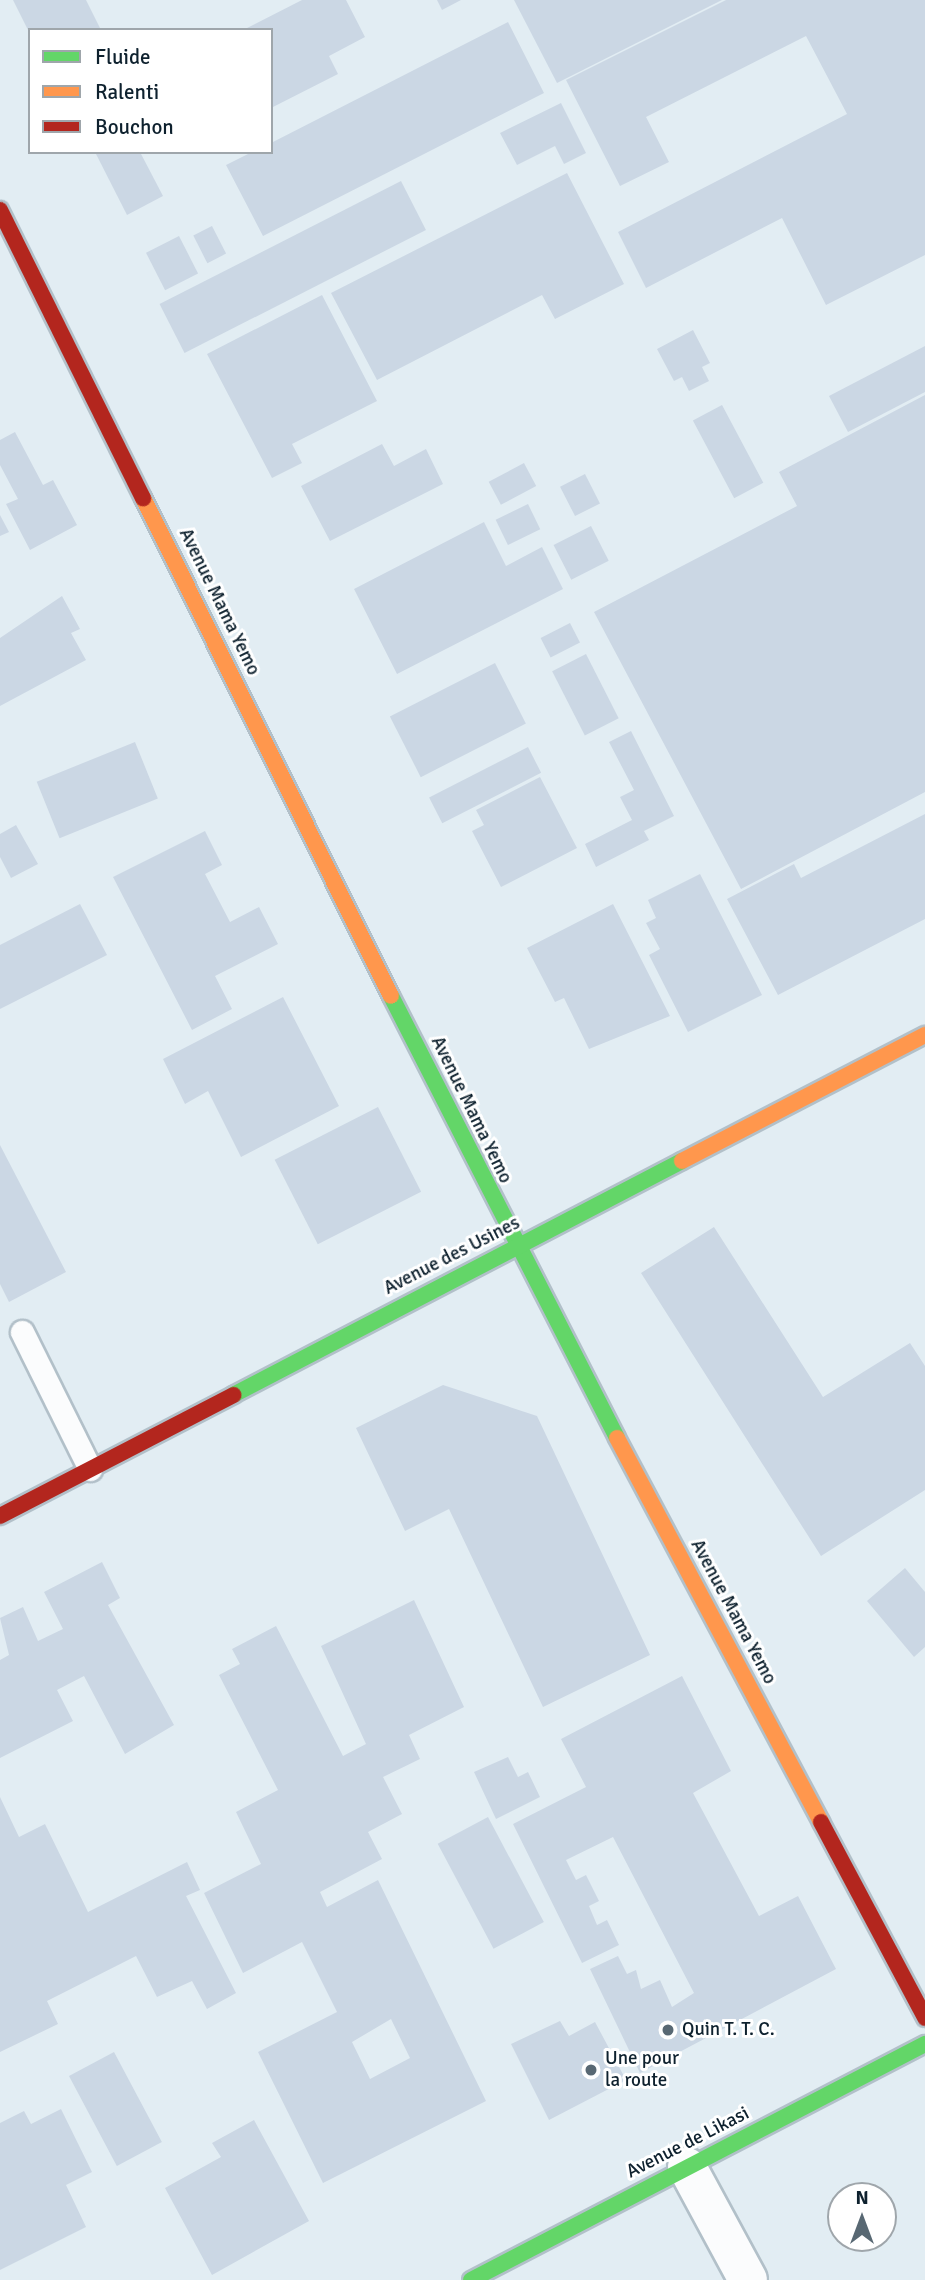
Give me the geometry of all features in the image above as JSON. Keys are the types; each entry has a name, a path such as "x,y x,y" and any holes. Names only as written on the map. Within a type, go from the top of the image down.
{"main road":[{"name":"Avenue Mama Yemo","path":"0,210 516,1247 925,2018"},
{"name":"Avenue des Usines","path":"0,1516 925,1035"},
{"name":"Avenue de Likasi","path":"471,2280 925,2044"}],"street":[{"path":"687,2167 748,2280"}],"lane":[{"path":"22,1332 90,1469"}],"building":[{"path":"13,0 86,0 100,28 28,28"},
{"path":"302,0 346,0 365,37 329,56 338,74 273,107 273,28 247,28"},
{"path":"437,0 461,0 442,10"},
{"path":"514,0 722,0 557,83"},
{"path":"726,0 925,0 925,255 826,305 782,218 646,288 618,232 847,114 806,36 646,117 669,162 620,186 566,80"},
{"path":"508,22 544,93 263,236 226,165 248,154 273,154 273,142"},
{"path":"561,103 586,153 564,164 555,146 517,165 500,133"},
{"path":"96,154 141,154 163,196 127,215"},
{"path":"567,173 624,284 555,319 542,295 377,380 331,293"},
{"path":"401,181 426,230 185,353 160,304"},
{"path":"212,226 226,254 207,263 193,236"},
{"path":"179,236 198,273 165,290 146,253"},
{"path":"322,295 377,401 292,444 302,463 272,478 207,354"},
{"path":"693,330 710,363 702,367 709,381 689,391 682,377 674,381 657,349"},
{"path":"925,346 925,392 848,432 829,396"},
{"path":"925,395 925,792 741,889 594,612 797,506 779,472"},
{"path":"722,405 763,483 734,498 693,420"},
{"path":"15,432 43,485 53,480 77,525 30,550 6,504 18,499 0,465 0,440"},
{"path":"382,444 394,466 426,449 443,484 330,541 301,486"},
{"path":"524,463 536,486 501,505 489,482"},
{"path":"585,474 600,503 575,516 560,487"},
{"path":"528,504 540,529 508,545 496,520"},
{"path":"0,515 9,532 0,536"},
{"path":"484,522 506,566 542,547 563,589 397,674 354,589"},
{"path":"591,526 609,561 571,580 554,545"},
{"path":"62,596 80,629 71,633 86,660 0,706 0,638"},
{"path":"570,623 580,643 551,658 541,638"},
{"path":"586,654 619,718 585,735 552,671"},
{"path":"495,663 526,724 421,777 390,717"},
{"path":"631,731 674,816 644,831 649,840 596,867 585,844 632,820 620,797 634,790 609,742"},
{"path":"135,742 158,799 60,838 37,782"},
{"path":"528,747 541,773 442,823 429,797"},
{"path":"540,777 577,848 501,887 472,831 484,825 476,810"},
{"path":"925,814 925,919 778,995 727,899 794,864 801,878"},
{"path":"16,825 38,864 11,878 0,857 0,834"},
{"path":"205,831 222,865 205,874 230,922 259,907 278,944 215,976 232,1009 192,1030 113,877"},
{"path":"700,874 762,995 688,1032 649,955 660,949 646,923 656,918 648,900"},
{"path":"80,904 107,955 0,1009 0,945"},
{"path":"613,904 670,1016 589,1049 564,998 555,1002 527,948"},
{"path":"283,997 339,1106 241,1157 208,1091 185,1104 163,1059"},
{"path":"378,1107 421,1192 318,1244 275,1160"},
{"path":"0,1145 66,1272 9,1302 0,1284"},
{"path":"714,1227 823,1397 910,1343 925,1366 925,1490 821,1556 641,1273"},
{"path":"443,1385 537,1416 650,1655 543,1707 449,1509 405,1531 356,1428"},
{"path":"102,1562 120,1598 108,1605 174,1725 125,1754 84,1676 57,1690 73,1721 0,1758 0,1660 9,1655 0,1618 23,1607 38,1641 63,1629 44,1592"},
{"path":"905,1568 925,1592 925,1647 914,1657 867,1601"},
{"path":"414,1600 464,1707 409,1735 420,1759 383,1777 402,1814 368,1832 382,1859 320,1892 327,1907 378,1880 486,2101 323,2183 258,2052 337,2012 302,1942 243,1973 204,1893 261,1864 236,1812 278,1790 219,1675 240,1664 232,1649 276,1626 343,1756 366,1744 321,1646","holes":["391,2019 410,2058 370,2079 352,2042"]},
{"path":"682,1676 731,1771 693,1793 759,1916 798,1896 836,1969 640,2073 590,1969 618,1956 627,1974 636,1970 641,1989 660,1980 672,2007 694,1993 613,1837 566,1860 576,1880 586,1875 599,1901 589,1906 597,1925 607,1920 619,1945 582,1963 513,1824 586,1787 561,1739"},
{"path":"508,1757 518,1777 528,1772 540,1797 496,1819 474,1772"},
{"path":"0,1797 19,1837 45,1824 88,1912 187,1862 200,1890 186,1896 236,1993 207,2009 192,1981 157,1997 136,1956 47,2001 58,2024 0,2052"},
{"path":"488,1817 544,1922 494,1949 438,1844"},
{"path":"560,2021 569,2036 595,2022 626,2080 549,2120 511,2044"},
{"path":"114,2052 162,2142 117,2166 69,2076"},
{"path":"61,2109 92,2172 66,2185 86,2227 0,2270 0,2123 24,2111 31,2124"},
{"path":"254,2120 309,2221 212,2275 165,2188 221,2157 212,2143"}],"traffic: fast":[{"path":"391,996 617,1438"},
{"path":"233,1395 682,1161"},
{"path":"471,2280 925,2044"}],"traffic: slow":[{"path":"143,498 391,996"},
{"path":"682,1161 925,1035"},
{"path":"617,1438 821,1822"}],"traffic: jam":[{"path":"0,210 143,498"},
{"path":"0,1516 233,1395"},
{"path":"821,1822 925,2018"}],"place":[{"name":"Quin T. T. C.","path":"668,2030"},
{"name":"Une pour la route","path":"591,2070"}]}
